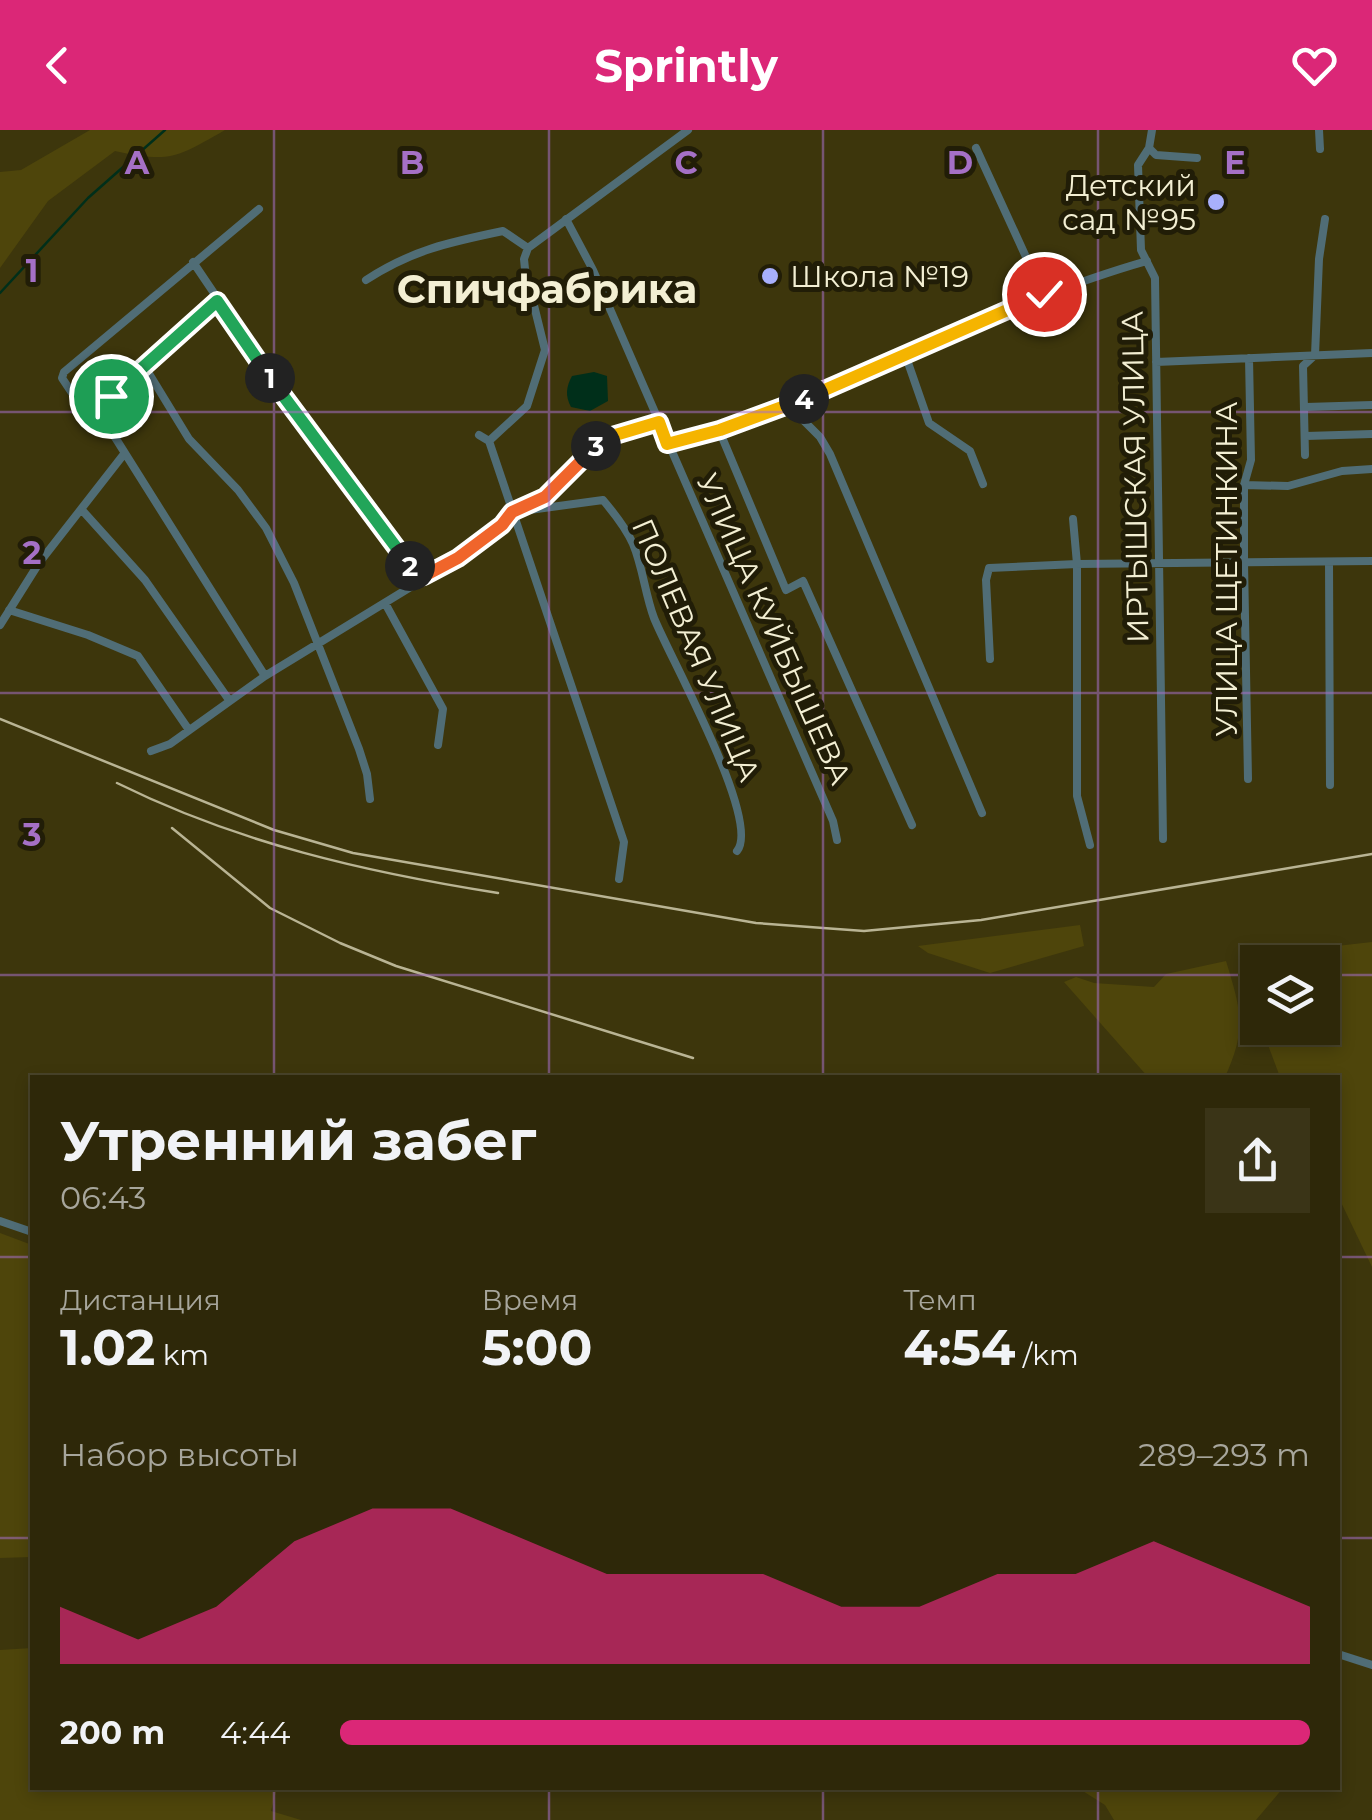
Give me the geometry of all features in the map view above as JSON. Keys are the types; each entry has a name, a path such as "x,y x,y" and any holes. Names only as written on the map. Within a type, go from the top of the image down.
{"street":[{"path":"490,441 527,406 545,350 525,269 528,248 688,130"},
{"name":"ИРТЫШСКАЯ УЛИЦА","path":"1152,130 1149,148 1138,165 1141,250 1156,278 1163,834"},
{"path":"1319,130 1320,148"},
{"path":"976,148 1044,294"},
{"path":"1149,148 1156,155 1197,158"},
{"path":"259,209 64,372 62,378 74,396 101,415 265,676"},
{"name":"УЛИЦА КУЙБЫШЕВА","path":"566,219 593,270 834,821 837,840"},
{"path":"1305,455 1304,366 1315,355 1319,258 1325,219"},
{"path":"366,280 396,260 429,246 504,231 528,248"},
{"path":"667,444 788,406 1044,294 1147,261"},
{"path":"193,262 404,562 424,576"},
{"path":"101,415 111,396 217,301"},
{"path":"1156,362 1372,353"},
{"path":"906,354 929,423 970,451 983,484"},
{"name":"УЛИЦА ЩЕТИНКИНА","path":"1248,779 1244,486 1251,460 1249,358"},
{"path":"145,366 189,439 238,490 266,528 294,583 359,750 370,799"},
{"path":"1306,407 1372,405"},
{"path":"788,406 820,437 830,454 982,813"},
{"path":"151,751 170,744 265,676 458,558 502,525 512,512 545,497 592,449 612,436 659,422"},
{"path":"720,430 786,590 803,581 912,826"},
{"path":"1306,436 1372,434"},
{"path":"479,435 490,441 624,842 619,879"},
{"path":"0,625 38,563 124,454"},
{"path":"1244,486 1288,486 1342,471 1372,469"},
{"name":"ПОЛЕВАЯ УЛИЦА","path":"512,512 603,500 615,515 632,543 654,618 695,699 740,817 742,842 737,851"},
{"path":"82,510 146,580 229,700"},
{"path":"1073,519 1077,564 1076,796 1090,845"},
{"path":"990,659 986,580 990,568 1372,561"},
{"path":"1330,562 1330,786"},
{"path":"385,603 444,710 438,744"},
{"path":"8,610 138,656 189,730"},
{"path":"0,1222 30,1231"},
{"path":"1340,1655 1372,1665"}],"shaded area":[{"path":"90,130 225,130 173,156 149,157 115,151 48,201 0,268 0,172 21,170"},
{"path":"594,372 607,376 608,401 590,411 571,407 567,392 572,376"},
{"path":"1080,925 1084,946 990,973 928,953 918,946"},
{"path":"1372,942 1372,1267 1340,1200 1340,1075 1279,1075 1268,1045 1340,1045 1340,946"},
{"path":"1226,961 1235,993 1239,1032 1226,1075 1146,1075 1064,982 1076,977 1094,983 1154,987 1166,974"},
{"path":"0,1233 30,1244 30,1557 0,1558"},
{"path":"30,1648 30,1790 276,1790 271,1811 301,1820 0,1820 0,1650"},
{"path":"1081,1790 1281,1790 1256,1820 1114,1820 1105,1805"}],"waterway":[{"path":"0,293 88,198 165,130"}],"railway":[{"path":"0,719 274,830 353,853 756,923 864,931 981,920 1372,854"},
{"path":"117,783 209,823 303,853 498,893"},
{"path":"172,828 270,908 340,943 396,966 693,1058"}],"place":[{"name":"Детский сад №95","path":"1216,202"},
{"name":"Школа №19","path":"770,276"}],"district":[{"name":"Спичфабрика","path":"547,288"}],"route":[{"path":"111,396 217,301 404,562 424,576 458,558 502,525 512,512 545,497 592,449 612,436 659,422 667,444 720,430 788,406 1044,294"}]}
